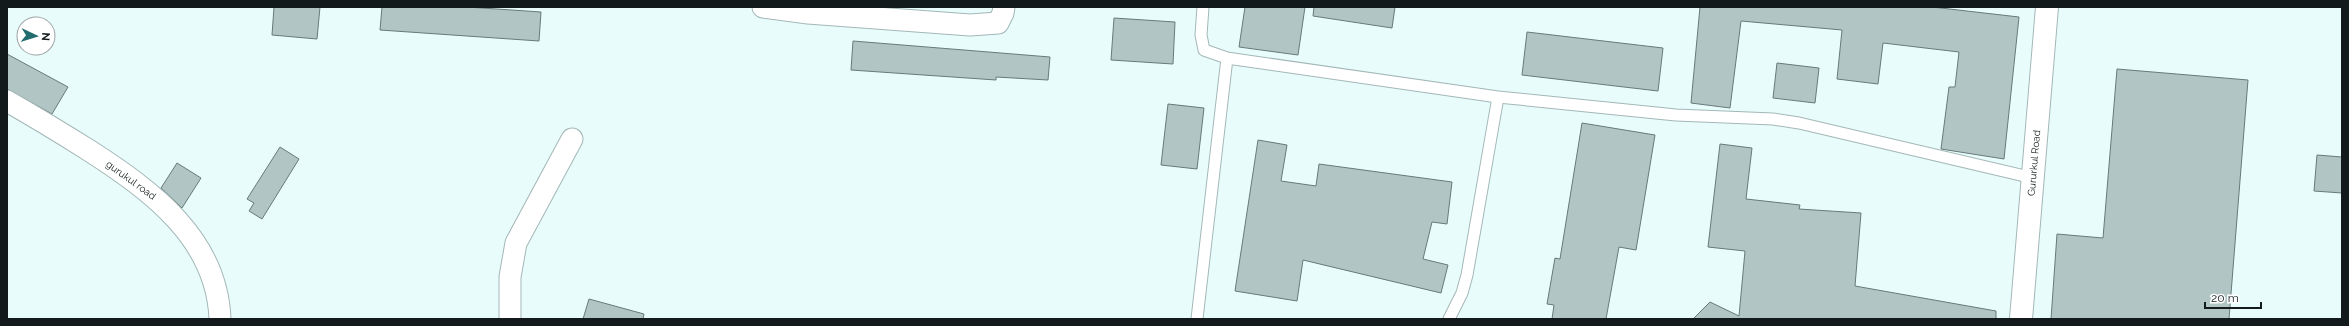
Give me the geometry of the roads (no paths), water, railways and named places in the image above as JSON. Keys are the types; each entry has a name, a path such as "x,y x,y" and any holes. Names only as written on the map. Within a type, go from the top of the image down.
{"street":[{"path":"765,7 808,13 896,13 992,25 1000,20 1004,7"},
{"name":"Gururkul Road","path":"2021,319 2046,7"},
{"name":"gurukul road","path":"7,101 147,189 172,212 196,245 212,274 220,319"},
{"path":"510,319 510,277 516,243 572,139"}],"lane":[{"path":"1203,7 1202,46 1204,50 1210,54 1227,58 1498,97 1676,114 1773,119 1799,122 2033,178"},
{"path":"1197,319 1227,58"},
{"path":"1449,319 1462,293 1467,275 1498,97"}]}
